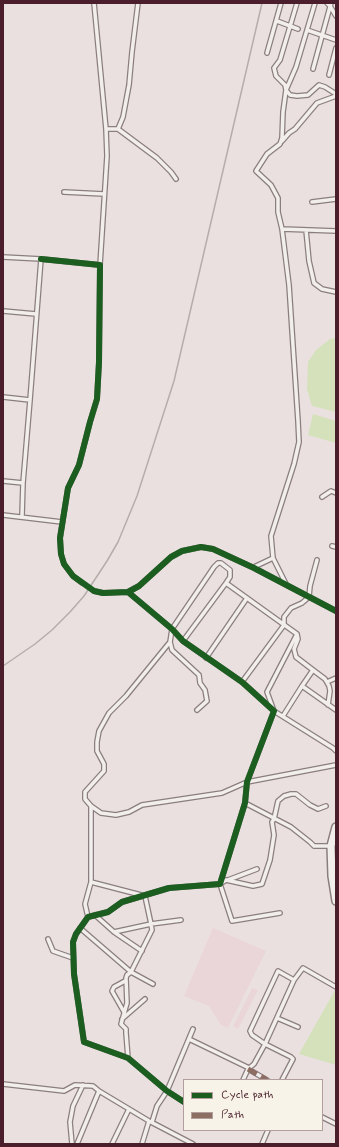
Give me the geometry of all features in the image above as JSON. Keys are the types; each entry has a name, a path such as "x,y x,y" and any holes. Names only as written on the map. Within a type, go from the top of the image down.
{"highway":[{"path":"336,827 333,846 332,876 336,901"},
{"path":"333,846 336,855"}],"street":[{"path":"82,583 73,576 64,564 61,554 60,538 68,488 79,465 97,399 100,265 107,156 106,129 94,3"},
{"path":"118,129 123,117 129,86 138,3"},
{"path":"267,53 281,3"},
{"path":"287,585 273,558 271,536 290,481 299,442 289,285 282,229 278,212 278,198 271,185 256,171 267,154 295,129 317,103 336,95 325,86 319,85 308,95 290,95 276,76 274,68 280,60 297,3"},
{"path":"280,144 282,138 286,90 296,68 315,3"},
{"path":"329,4 336,16"},
{"path":"313,69 329,4"},
{"path":"277,21 298,29"},
{"path":"307,30 336,40"},
{"path":"329,75 336,48"},
{"path":"106,129 118,129 156,158 171,172 176,179"},
{"path":"64,192 104,194"},
{"path":"312,202 336,199"},
{"path":"282,229 336,231"},
{"path":"306,230 308,261 314,283 322,289 336,292"},
{"path":"3,257 100,265"},
{"path":"22,516 23,482 41,259"},
{"path":"3,312 36,314"},
{"path":"3,397 30,400"},
{"path":"3,481 23,482"},
{"path":"322,497 331,491 336,493"},
{"path":"3,515 22,516 62,522"},
{"path":"94,591 103,593 128,592 140,586 171,557 182,551 201,547 213,549 254,568 336,611"},
{"path":"254,568 273,558"},
{"path":"310,597 310,586 317,560"},
{"path":"183,641 230,577 230,570 228,567 219,562 214,567 172,629 170,642 172,650 199,675 200,683 207,701 197,710"},
{"path":"226,584 297,634 298,639 294,649 296,658 326,679 330,691 328,705"},
{"path":"128,592 172,629 183,641 242,682 274,712 283,716 336,751"},
{"path":"242,682 284,625 284,617 291,608 310,597"},
{"path":"206,658 247,598"},
{"path":"280,913 232,920 220,884 245,804 247,782 274,712 267,692 297,634"},
{"path":"170,642 126,696 109,713 99,732 97,751 104,764 104,771 85,792 85,799 91,806 101,812 116,815 129,812 142,805 222,793 247,782 336,765"},
{"path":"283,716 313,670"},
{"path":"327,682 336,678"},
{"path":"302,686 336,710"},
{"path":"333,748 336,744"},
{"path":"227,880 253,886 262,884 270,860 274,835 272,822 278,801 284,796 296,794 310,805 318,809 326,806"},
{"path":"245,804 291,827 314,846 333,846"},
{"path":"88,917 85,904 91,882 91,806"},
{"path":"183,1101 167,1091 128,1058 84,1042 74,974 73,942 80,928 88,917 108,912 122,902 169,888 220,884 256,869"},
{"path":"91,882 145,896"},
{"path":"128,1058 126,1029 121,1024 127,996 125,981 152,930 145,896"},
{"path":"95,915 114,932 142,951"},
{"path":"114,932 151,924 181,920"},
{"path":"80,928 131,972 153,984"},
{"path":"48,939 53,951 73,958"},
{"path":"243,1079 248,1069 254,1064 265,1044 294,980 303,968 336,987"},
{"path":"283,1079 293,1059 265,1044 252,1035 250,1031 278,970 294,980"},
{"path":"124,1012 112,991 125,981"},
{"path":"121,1020 145,999"},
{"path":"277,1018 298,1027"},
{"path":"142,1144 157,1106 167,1091 193,1029"},
{"path":"188,1039 265,1079"},
{"path":"3,1084 64,1091 75,1085 93,1086 151,1122 193,1144"},
{"path":"72,1144 70,1122 73,1106 83,1085"},
{"path":"77,1144 99,1091"},
{"path":"112,1144 129,1109"},
{"path":"323,1118 336,1124"},
{"path":"262,1144 268,1131"}],"shaded area":[{"path":"213,928 266,951 228,1028 221,1025 209,1006 184,996"},
{"path":"252,988 258,990 238,1029 233,1026"}],"green space":[{"path":"336,338 336,412 312,406 307,389 308,362 316,350 330,339"},
{"path":"313,414 336,421 336,443 308,435"},
{"path":"336,990 336,1065 299,1054"}],"tunnel":[{"path":"82,583 94,591"}],"railway":[{"path":"3,666 35,644 52,630 84,596 118,542 137,496 174,381 262,3"}],"marked path":[{"path":"248,1069 265,1079"}],"cycle path":[{"path":"41,259 100,265 97,399 79,465 68,488 60,538 61,554 64,564 73,576 94,591 103,593 128,592 139,586 171,557 182,551 201,547 213,549 254,568 336,611"},
{"path":"128,592 172,629 183,641 242,682 274,711 247,782 245,803 220,884 169,888 122,902 108,912 88,917 76,934 73,942 74,974 84,1042 128,1058 167,1091 183,1101"}]}
